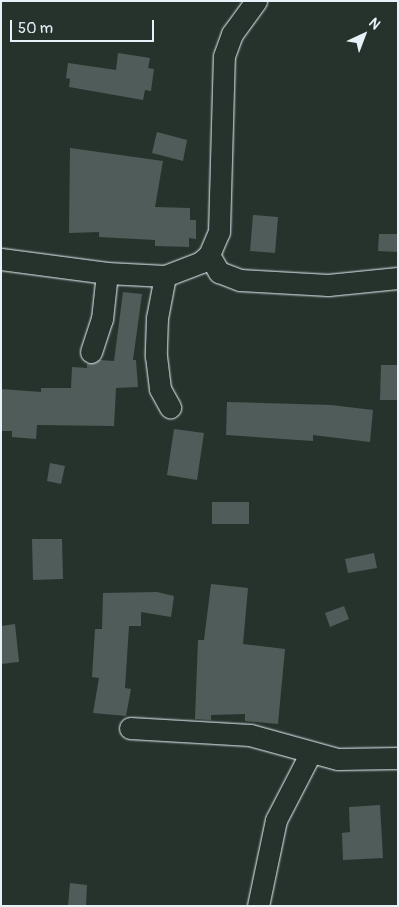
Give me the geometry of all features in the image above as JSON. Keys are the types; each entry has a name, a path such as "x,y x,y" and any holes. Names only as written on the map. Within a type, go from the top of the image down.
{"street":[{"path":"1,259 107,273 165,276 201,262 209,255 218,232 224,56 232,34 256,1"},
{"path":"209,255 219,272 240,280 328,285 398,278"},
{"path":"92,352 102,319 107,273"},
{"path":"165,276 157,318 156,356 160,388 170,407"},
{"path":"130,728 250,735 271,739 310,754 338,759 398,758"},
{"path":"258,906 276,820 310,754"}],"building":[{"path":"118,53 150,58 148,68 154,69 151,91 145,90 143,100 69,87 70,79 66,78 68,63 116,70"},
{"path":"157,132 187,140 183,161 152,153"},
{"path":"70,148 163,161 155,207 190,208 190,220 196,220 196,239 189,238 189,247 155,246 155,240 99,237 99,232 69,233"},
{"path":"253,215 278,217 275,253 250,251"},
{"path":"379,234 398,234 398,252 378,251"},
{"path":"123,292 142,294 133,360 136,360 138,387 116,388 114,426 37,425 36,439 12,437 12,431 1,431 1,389 41,392 41,388 71,388 72,367 87,368 87,364 100,360 114,361"},
{"path":"381,365 398,365 398,400 380,400"},
{"path":"227,402 331,405 373,410 370,442 313,435 313,441 226,435"},
{"path":"174,429 204,433 197,480 167,475"},
{"path":"50,463 65,466 61,484 47,481"},
{"path":"212,502 249,502 249,524 212,524"},
{"path":"32,539 62,539 63,579 33,580"},
{"path":"374,553 377,568 348,573 345,559"},
{"path":"211,584 248,588 243,644 285,649 278,724 245,721 245,714 211,715 211,720 195,719 198,640 204,640"},
{"path":"157,592 174,596 171,617 141,612 141,626 129,626 125,688 131,689 126,716 93,713 99,678 92,677 95,629 102,629 103,593"},
{"path":"344,606 349,619 330,627 325,613"},
{"path":"15,624 19,662 1,664 1,626"},
{"path":"380,805 383,858 343,860 342,833 350,832 349,807"},
{"path":"70,883 87,885 86,906 68,906"}]}
